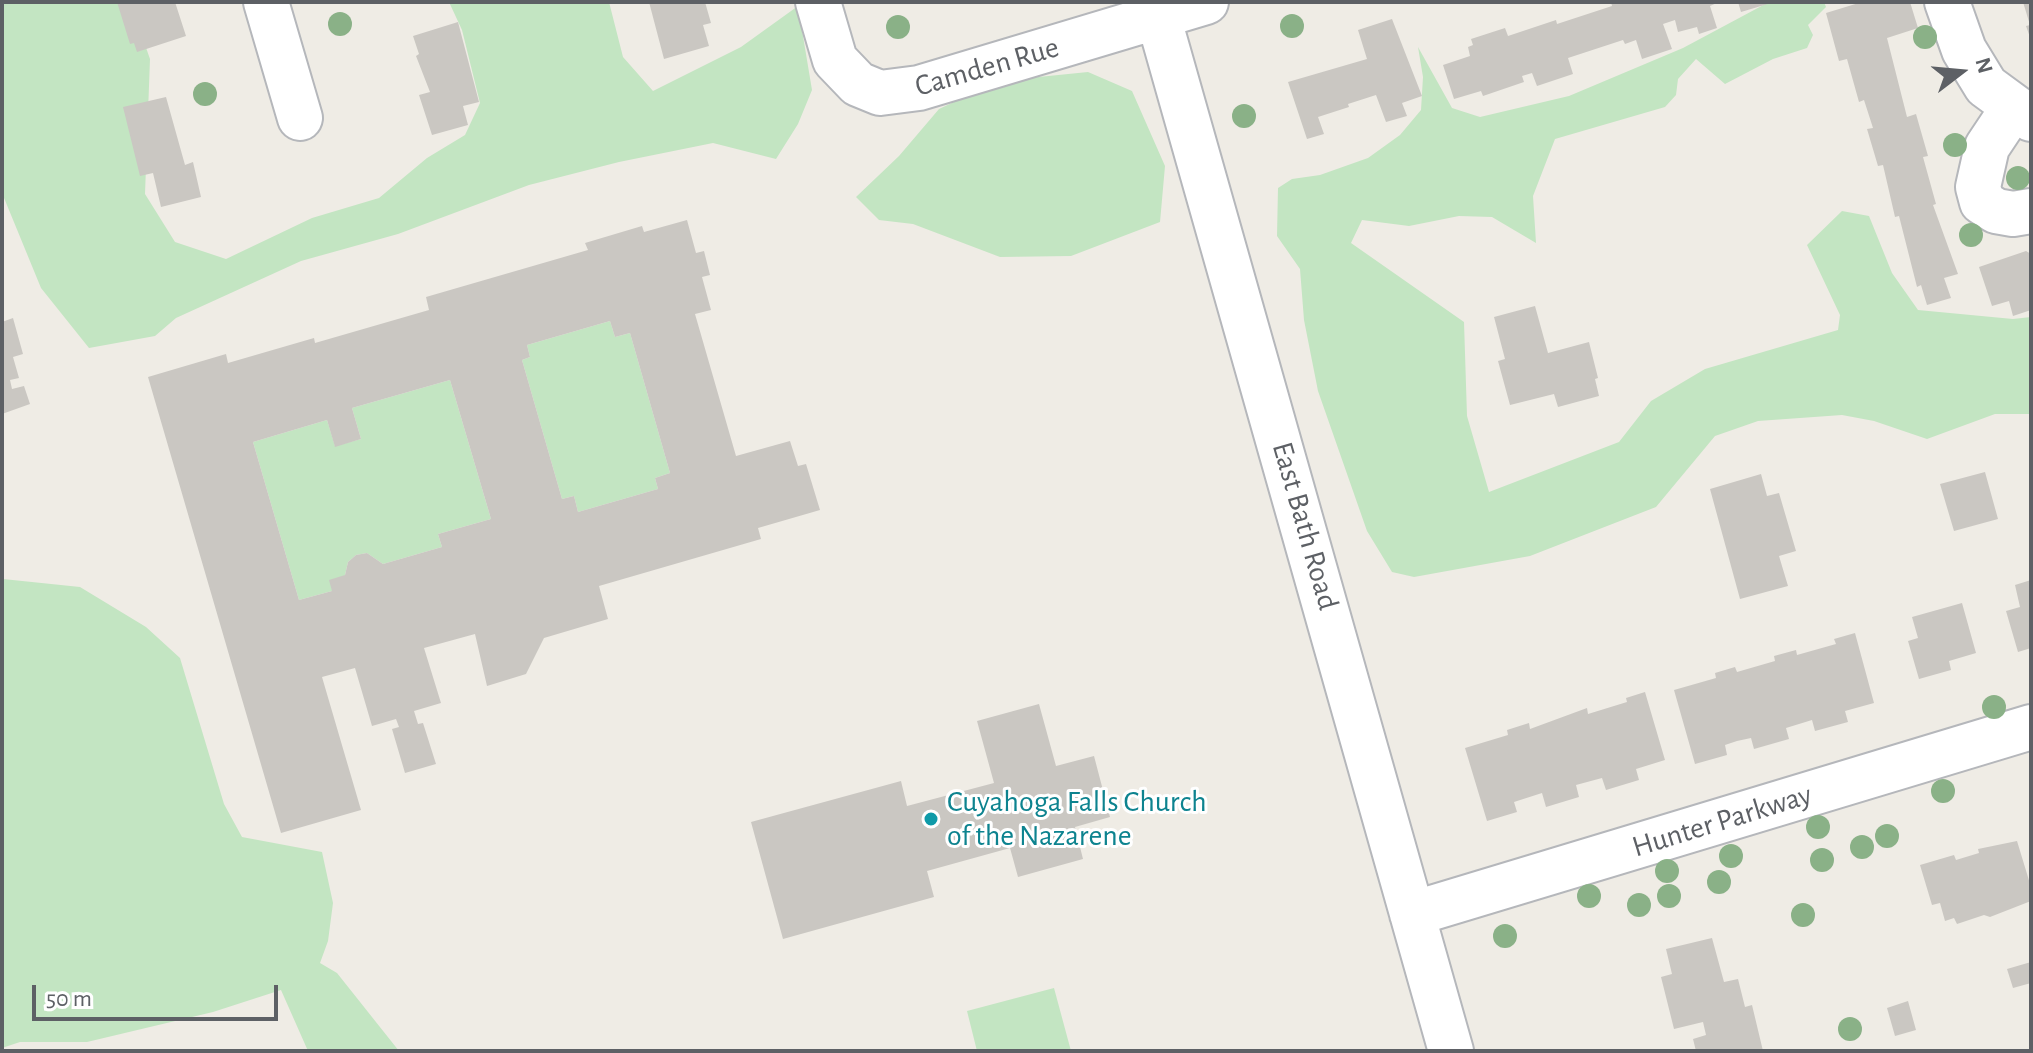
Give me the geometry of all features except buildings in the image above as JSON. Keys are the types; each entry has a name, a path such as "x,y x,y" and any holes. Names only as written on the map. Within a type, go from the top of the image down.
{"street":[{"path":"266,2 300,118"},
{"name":"Camden Rue","path":"818,2 835,60 858,84 880,93 919,88 1156,9"},
{"path":"1156,9 1206,2"},
{"path":"1947,2 1969,58 1986,86 2022,114 1987,147 1978,187 1982,202 1996,211 2013,214 2031,211"},
{"name":"East Bath Road","path":"1156,9 1451,1051"},
{"name":"Hunter Parkway","path":"1412,914 2031,727"}],"green space":[{"path":"2,2 130,2 150,59 145,194 175,242 226,259 312,218 379,198 427,158 465,135 480,103 462,30 449,2 609,2 623,57 653,91 741,47 798,6 812,90 798,124 776,159 713,143 529,185 398,234 301,261 176,318 155,336 89,348 41,288 2,193"},
{"path":"1769,2 1824,2 1826,7 1808,25 1813,35 1807,48 1773,59 1725,84 1696,59 1678,79 1676,95 1665,107 1555,139 1533,196 1536,243 1492,217 1459,216 1409,226 1362,220 1351,243 1464,322 1467,416 1489,492 1619,442 1651,401 1705,369 1838,330 1840,315 1807,245 1842,211 1869,216 1892,273 1918,310 2013,319 2031,317 2031,414 1995,414 1927,439 1874,421 1842,415 1758,421 1715,436 1656,507 1530,556 1414,577 1392,572 1367,531 1318,391 1304,320 1300,269 1277,236 1278,188 1292,179 1320,175 1368,158 1400,135 1421,110 1423,77 1418,47 1452,108 1480,117 1569,96 1683,48"},
{"path":"1088,72 1132,91 1165,166 1160,222 1071,256 1000,257 913,224 879,220 856,197 899,156 939,109 999,81"},
{"path":"610,321 615,337 630,333 670,473 655,478 658,489 578,512 574,496 562,499 522,360 530,357 527,345"},
{"path":"450,380 491,519 438,534 442,547 383,564 367,553 356,555 348,562 345,575 332,591 299,600 253,442 327,420 335,446 361,439 352,408"},
{"path":"3,579 80,587 146,627 180,658 224,804 242,837 322,852 333,903 328,941 320,963 337,973 399,1051 308,1051 281,990 213,1012 87,1042 20,1042 2,1048"},
{"path":"1054,988 1071,1051 977,1051 967,1011"}],"place":[{"name":"Cuyahoga Falls Church of the Nazarene","path":"931,819"}]}
